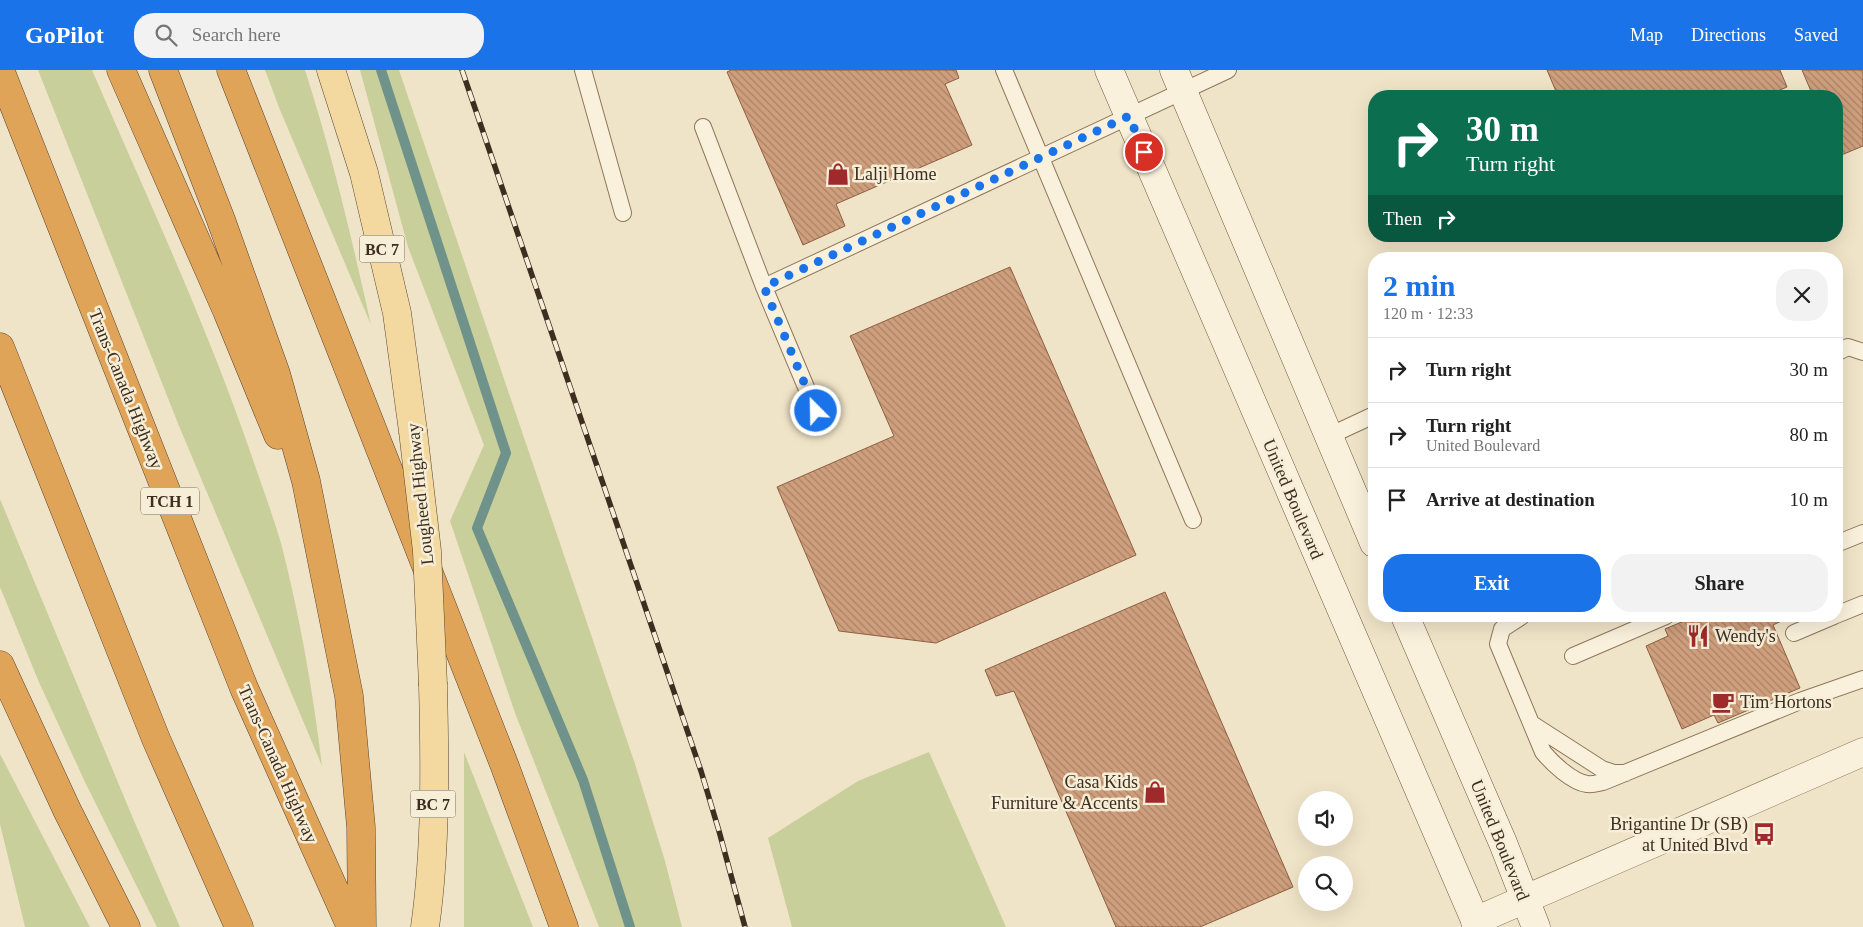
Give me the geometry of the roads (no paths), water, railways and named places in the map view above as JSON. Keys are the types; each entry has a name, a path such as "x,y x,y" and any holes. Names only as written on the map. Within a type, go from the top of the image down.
{"highway":[{"name":"Trans-Canada Highway","path":"0,70 244,688 351,927"},
{"path":"121,70 256,381 287,458 328,586"},
{"path":"163,70 222,220 276,374 306,481 350,696 361,827 362,927"},
{"path":"231,70 504,764 564,927"},
{"path":"0,347 156,739 239,927"},
{"path":"0,665 63,802 126,927"}],"main road":[{"name":"Lougheed Highway","path":"331,70 364,173 397,313 427,552 434,743 433,800 426,925"},
{"name":"United Boulevard","path":"1109,70 1471,925"},
{"path":"1179,80 1368,529"},
{"name":"United Boulevard","path":"1408,622 1503,843 1536,927"},
{"path":"1471,925 1863,752"}],"lane":[{"path":"583,70 622,213"},
{"path":"1004,70 1193,520"},
{"path":"764,287 1129,116 1179,80 1228,70"},
{"path":"703,128 764,287 816,411"},
{"path":"1843,350 1848,347 1863,352"},
{"path":"1329,436 1368,418"},
{"path":"1843,541 1863,533"},
{"path":"1843,613 1863,604"},
{"path":"1513,622 1502,629 1498,644 1543,752 1550,761 1578,782 1589,785 1626,773 1800,701 1863,679"},
{"path":"1573,656 1652,622"},
{"path":"1794,632 1820,622"},
{"path":"1532,724 1602,769 1614,773 1626,773"}],"waterway":[{"path":"381,70 506,453 477,528 583,780 630,927"}],"railway":[{"path":"462,70 701,771 745,927"}],"place":[{"name":"Lalji Home","path":"838,174"},
{"name":"Wendy's","path":"1698,636"},
{"name":"Tim Hortons","path":"1723,702"},
{"name":"Casa Kids Furniture & Accents","path":"1155,792"},
{"name":"Brigantine Dr (SB) at United Blvd","path":"1764,834"}]}
